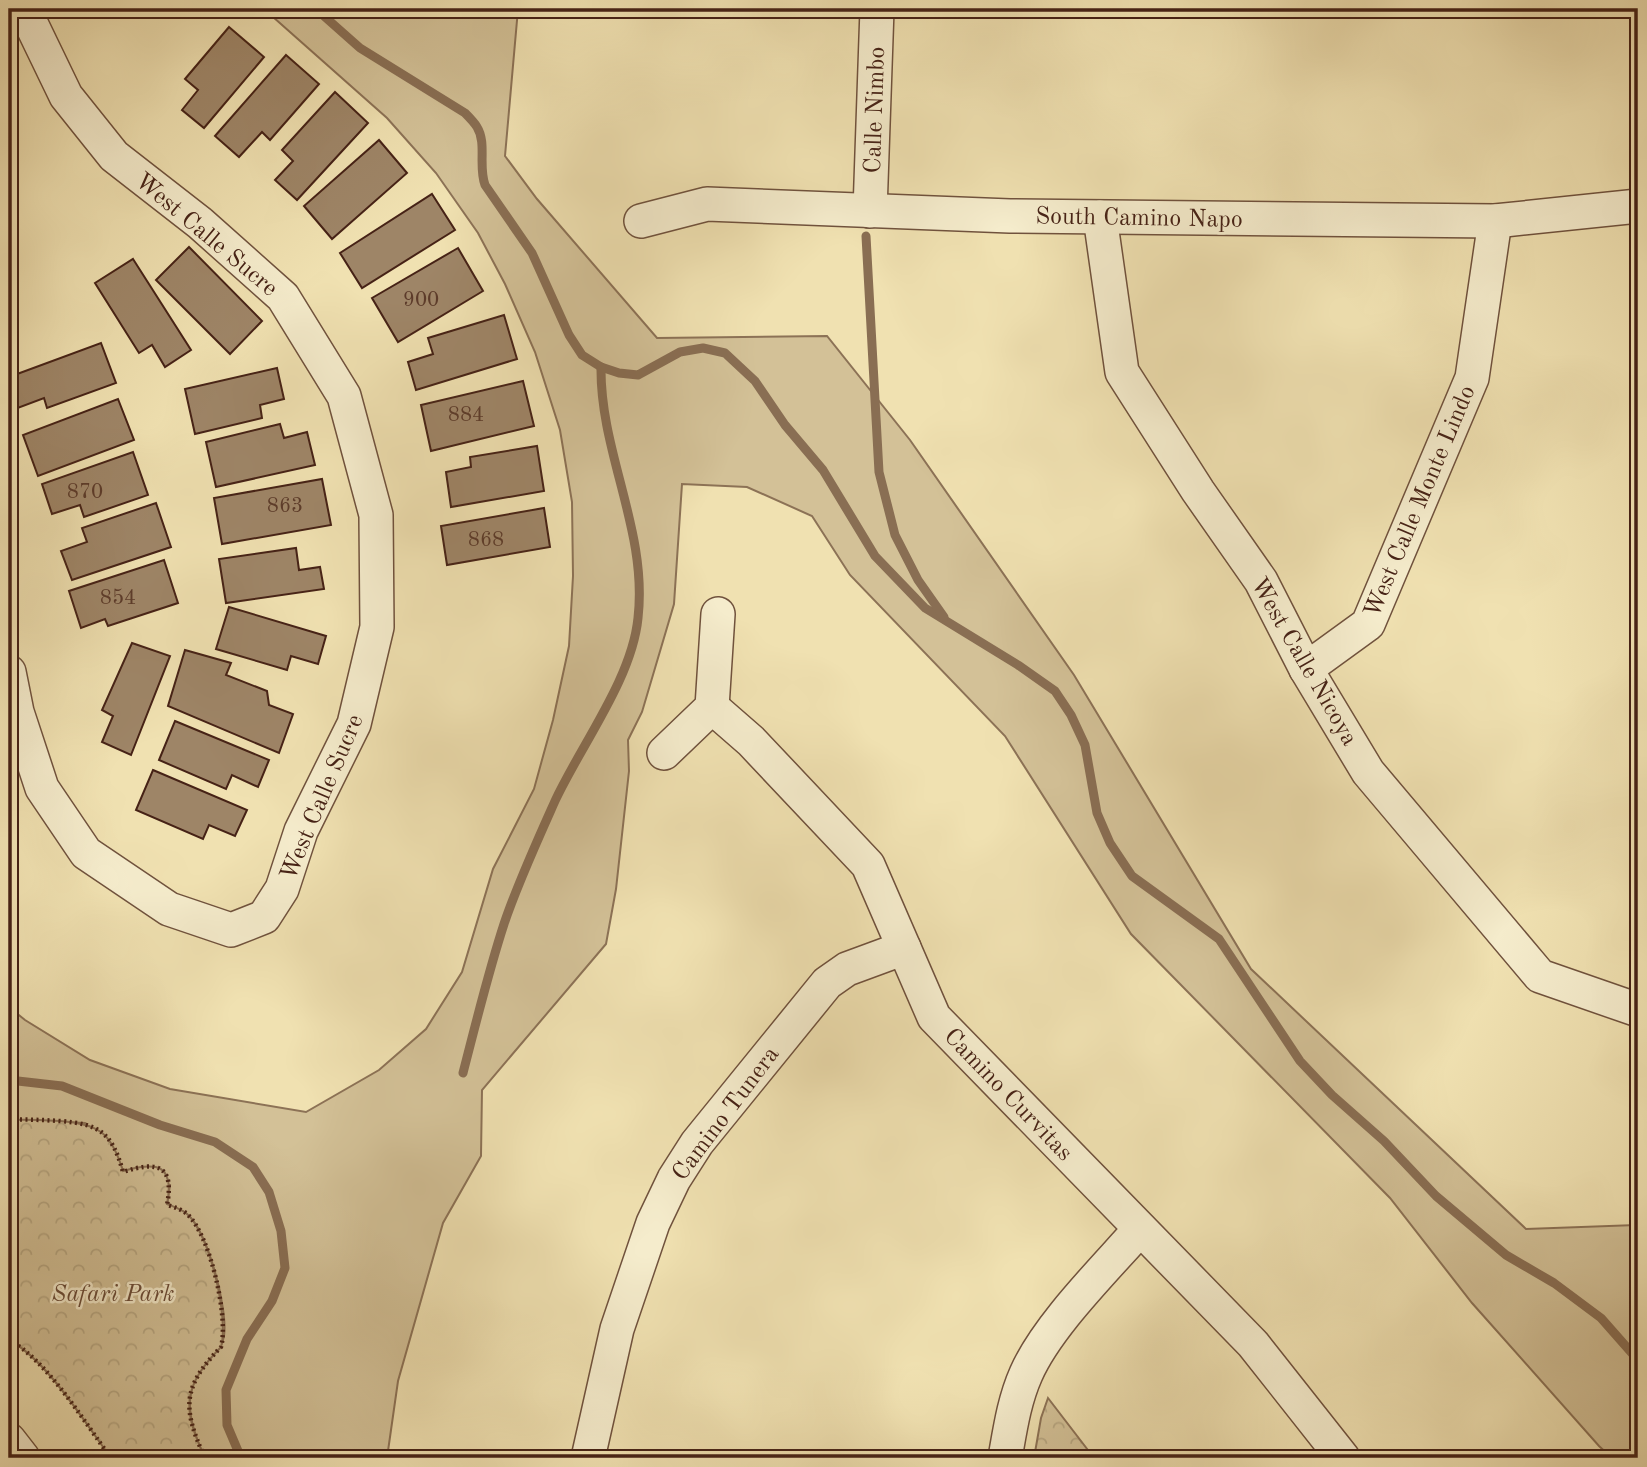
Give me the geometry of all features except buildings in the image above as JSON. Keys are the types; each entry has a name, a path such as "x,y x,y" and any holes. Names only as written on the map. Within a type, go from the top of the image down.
{"street":[{"name":"West Calle Sucre","path":"9,672 17,712 42,788 86,853 169,909 231,930 264,917 282,889 302,831 354,724 377,627 376,516 344,397 283,297 200,223 114,156 66,96 24,9"},
{"name":"Calle Nimbo","path":"870,211 877,9"},
{"name":"South Camino Napo","path":"640,221 708,204 1100,217 1495,220 1638,206"},
{"name":"West Calle Nicoya","path":"1100,217 1122,372 1198,491 1261,581 1306,669 1368,772 1540,976 1638,1010"},
{"name":"West Calle Monte Lindo","path":"1306,669 1368,624 1472,378 1495,220"},
{"path":"664,753 712,707 718,614"},
{"name":"Camino Curvitas","path":"712,707 751,741 868,865 934,1017 1253,1344 1343,1458"},
{"name":"Camino Tunera","path":"587,1458 617,1329 649,1233 674,1179 697,1143 827,983 848,969 904,948"},
{"path":"1005,1458 1012,1412 1026,1373 1054,1328 1140,1229"},
{"path":"9,1440 23,1458"}],"path":[{"path":"9,1120 85,1123 99,1129 110,1140 123,1172 144,1165 154,1165 167,1175 170,1185 167,1205 188,1215 196,1225 211,1262 224,1321 221,1347 197,1374 188,1404 191,1422 205,1458"},
{"path":"9,1340 26,1351 60,1388 111,1458"}],"green space":[{"path":"264,9 518,9 505,156 537,199 657,338 827,336 910,440 1074,675 1251,969 1526,1229 1636,1225 1638,1458 1612,1458 1599,1446 1472,1303 1390,1198 1131,934 1005,736 850,575 812,516 747,487 682,484 674,604 642,712 628,740 629,771 616,889 606,944 482,1090 481,1156 443,1223 398,1381 387,1458 205,1458 195,1434 190,1397 198,1373 217,1350 224,1336 220,1290 209,1253 195,1223 180,1209 167,1205 170,1185 123,1172 120,1163 85,1123 9,1120 9,1007 25,1020 90,1060 170,1089 306,1112 379,1070 426,1029 462,972 493,869 534,789 569,646 573,576 572,502 560,430 535,352 505,284 478,233 436,173 387,118"},
{"name":"Safari Park","path":"9,1120 73,1122 102,1132 114,1147 123,1171 154,1167 165,1173 169,1190 167,1204 185,1212 195,1224 216,1277 223,1334 221,1347 199,1374 190,1399 192,1425 205,1458 111,1458 51,1377 23,1349 9,1340"},
{"path":"1048,1398 1094,1458 1034,1458 1041,1418"}],"waterway":[{"path":"316,9 360,48 465,113 474,123 480,133 485,185 532,253 569,335 582,355 601,367 638,375 680,352 703,348 725,353 755,381 785,425 823,470 875,556 925,608 1055,691 1071,715 1085,745 1097,813 1110,843 1132,876 1219,939 1300,1061 1332,1095 1384,1141 1436,1196 1506,1255 1554,1283 1601,1318 1638,1360"},
{"path":"866,236 879,472 895,535 918,580 944,617"},
{"path":"463,1073 493,961 515,894 555,801 616,688 634,641 639,586 636,554 608,430 601,367"},
{"path":"9,1080 62,1086 160,1125 215,1142 253,1167 269,1192 281,1231 285,1268 272,1301 247,1339 226,1390 227,1425 241,1458"}]}
